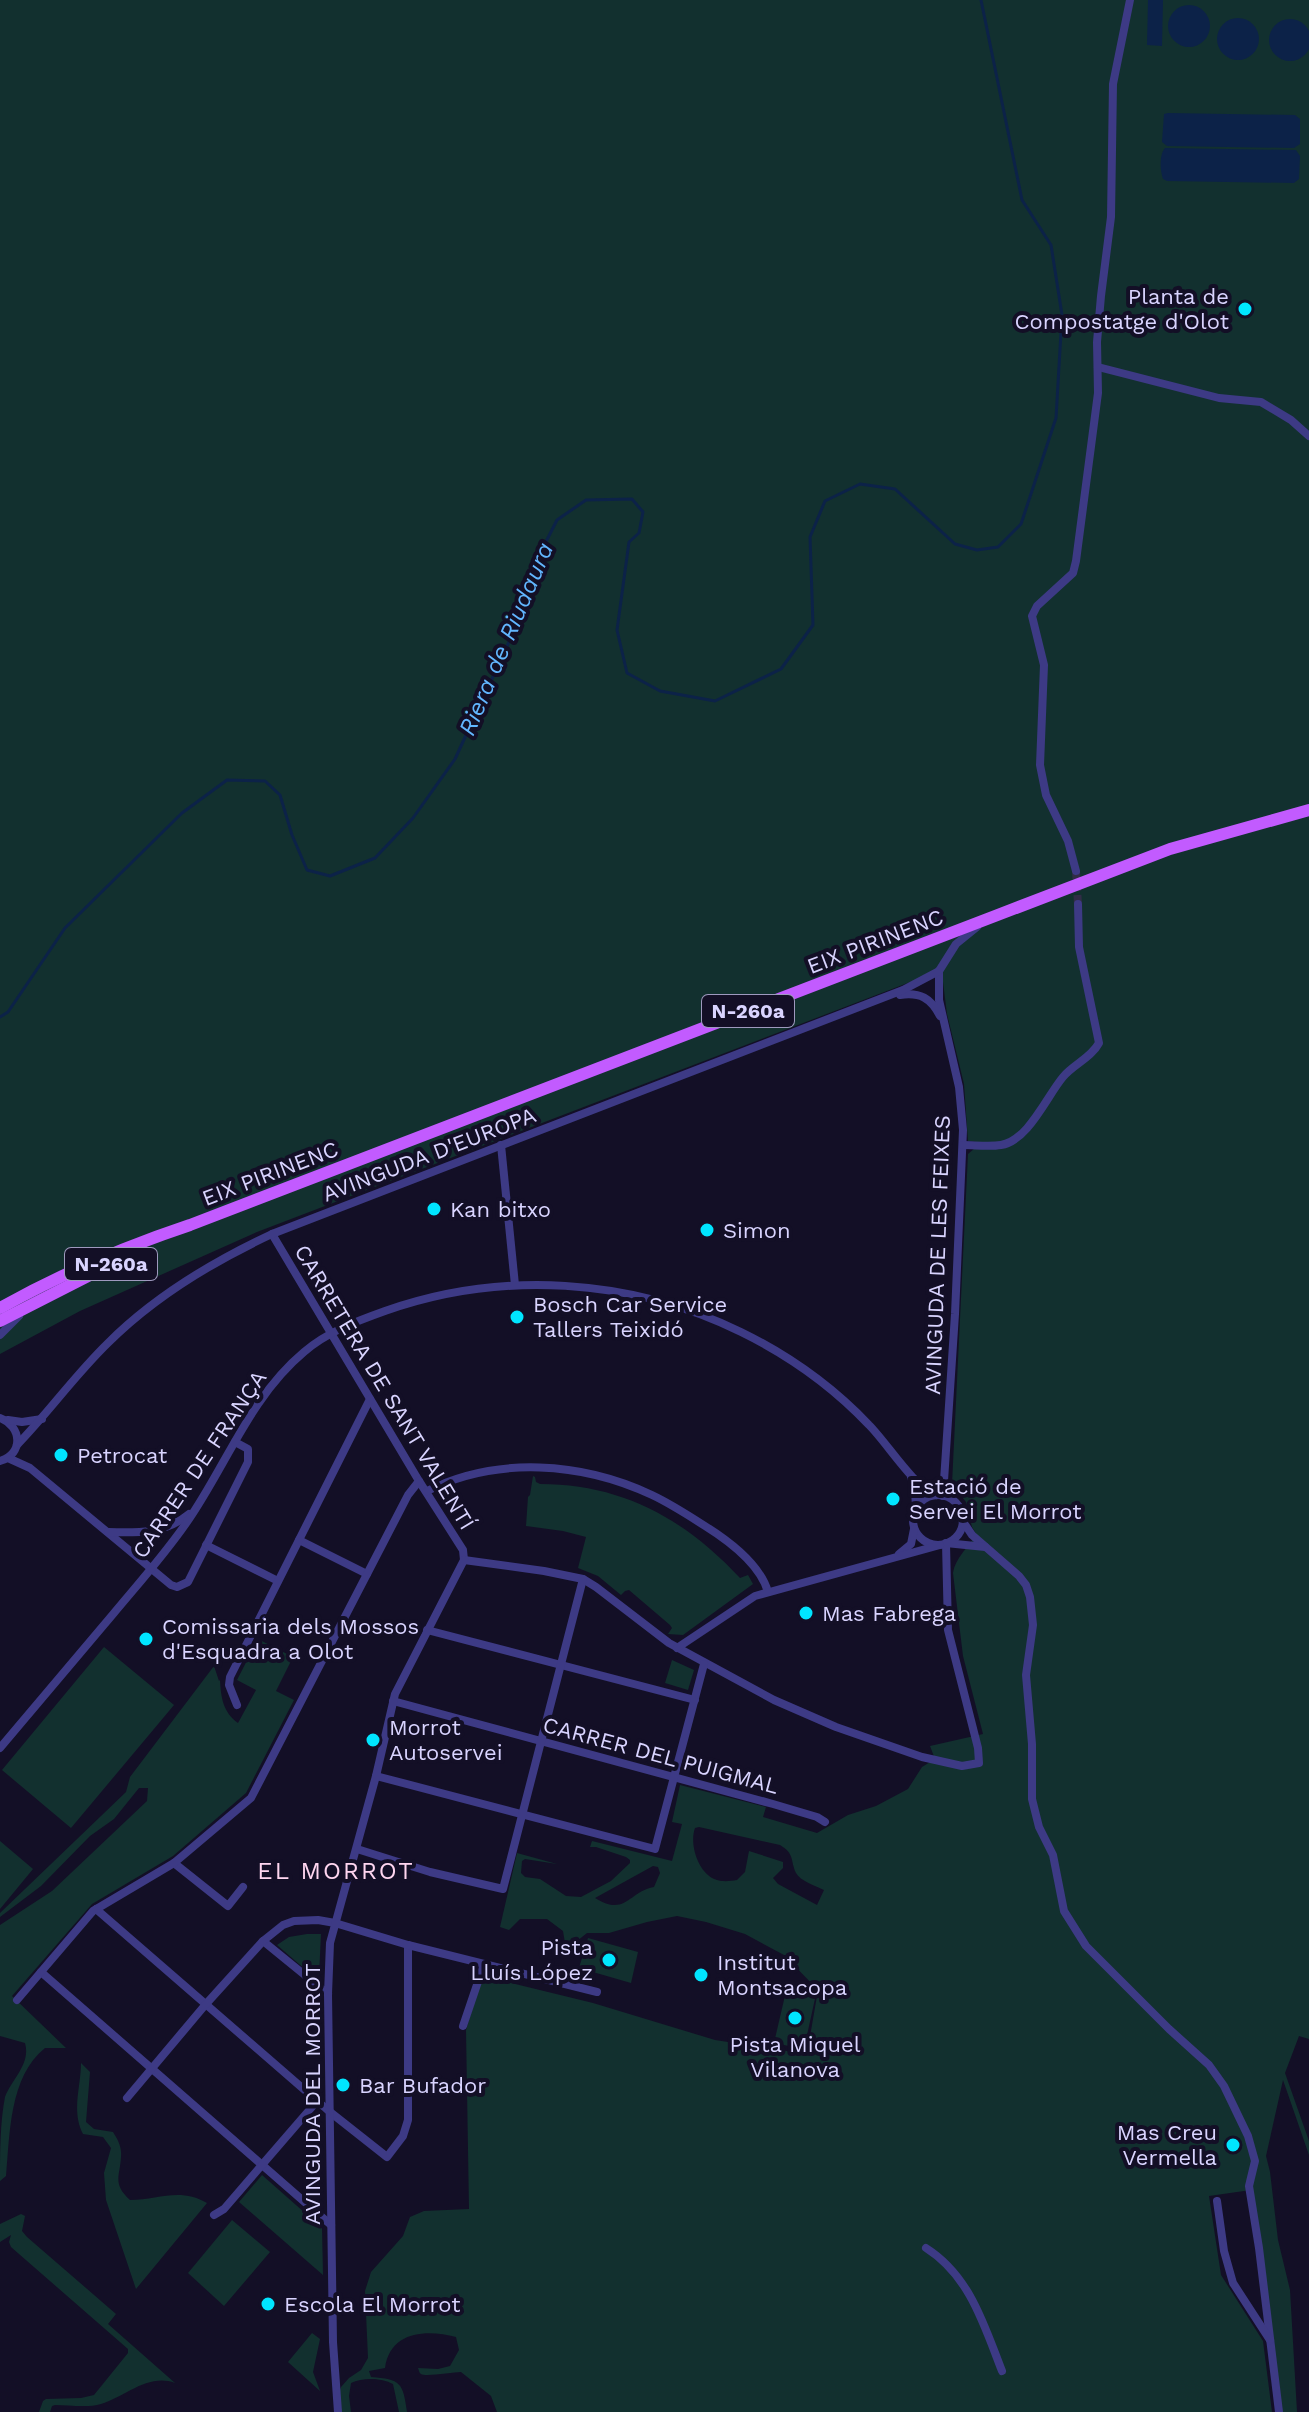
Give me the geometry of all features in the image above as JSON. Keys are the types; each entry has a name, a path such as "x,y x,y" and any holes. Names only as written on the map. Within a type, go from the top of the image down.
{"main road":[{"name":"EIX PIRINENC","path":"0,1308 65,1274 135,1243 190,1225 1170,849 1309,810"},
{"name":"EIX PIRINENC","path":"0,1318 190,1225"}],"street":[{"path":"1076,871 1068,841 1046,795 1040,765 1044,665 1032,616 1037,606 1074,569 1095,429 1097,342 1111,217 1113,84 1130,0"},
{"path":"1098,367 1219,398 1261,402 1291,420 1309,436"},
{"path":"963,1145 999,1145 1021,1134 1064,1076 1092,1053 1099,1043 1079,947 1078,904"},
{"name":"AVINGUDA D'EUROPA","path":"3,1462 105,1345 152,1304 234,1252 272,1234 903,990 939,971 964,936 995,916"},
{"name":"AVINGUDA DE LES FEIXES","path":"939,971 939,1000 959,1087 963,1145 939,1495"},
{"name":"AVINGUDA D'EUROPA","path":"877,1001 918,994 932,1002 945,1028"},
{"path":"501,1145 515,1285"},
{"name":"CARRETERA DE SANT VALENTÍ","path":"272,1234 463,1550 464,1560"},
{"path":"0,1318 60,1282 65,1274"},
{"name":"CARRER DE FRANÇA","path":"0,1748 151,1569 195,1509 260,1402 290,1364 311,1345 332,1334 374,1315 423,1299 515,1285 580,1286 619,1291 690,1311 769,1347 835,1393 868,1424 921,1487 939,1495"},
{"path":"0,1335 32,1304"},
{"path":"237,1705 230,1690 230,1677 370,1399"},
{"path":"2,1418 22,1422 43,1418"},
{"path":"2,1418 16,1431 17,1446 30,1468 171,1585 180,1587 188,1582 248,1462 248,1449 235,1442"},
{"path":"3,1462 30,1468"},
{"path":"427,1491 462,1476 525,1467 541,1467 615,1481 665,1502 721,1536 751,1564 765,1581 768,1592"},
{"name":"CARRER DE FRANÇA","path":"907,1469 915,1491 916,1507"},
{"path":"17,2000 96,1909 174,1863 244,1805 255,1792 408,1495 419,1481"},
{"path":"891,1558 911,1544 916,1507 924,1499 939,1495 955,1502 968,1530 1026,1585 1033,1625 1026,1675 1032,1744 1032,1799 1039,1827 1053,1855 1064,1911 1086,1946 1209,2065 1235,2108 1254,2155 1255,2165 1249,2186 1279,2412"},
{"path":"107,1532 157,1530 175,1524 195,1509"},
{"path":"677,1648 742,1603 768,1592 943,1544 958,1534 962,1520"},
{"path":"914,1527 921,1538 933,1544 985,1547"},
{"path":"299,1540 367,1574"},
{"path":"464,1560 583,1579 660,1638 704,1664 798,1711 922,1757 962,1766 979,1763 978,1748 948,1630 943,1544"},
{"path":"206,1545 278,1581"},
{"name":"AVINGUDA DEL MORROT","path":"338,2412 333,2342 329,1952 393,1701 464,1560"},
{"path":"357,1849 430,1872 503,1889 583,1579"},
{"path":"427,1630 695,1700"},
{"path":"376,1776 655,1849 704,1664"},
{"name":"CARRER DEL PUIGMAL","path":"393,1701 788,1808 825,1822"},
{"path":"174,1863 228,1906 243,1887"},
{"path":"96,1909 330,2112 387,2157 403,2136 408,2120 408,1945"},
{"path":"127,2098 263,1941 283,1925 294,1921 305,1919 335,1923 408,1945 597,1992"},
{"path":"263,1941 328,1994"},
{"path":"463,2026 484,1964"},
{"path":"41,1972 331,2225"},
{"path":"214,2215 224,2209 318,2100"},
{"path":"1217,2201 1224,2251 1233,2283 1270,2341"},
{"path":"926,2248 954,2270 962,2281 979,2313 1002,2371"}],"green space":[{"path":"0,0 1309,0 1309,2039 1299,2036 1285,2073 1309,2141 1309,2155 1283,2080 1266,2156 1278,2240 1290,2290 1297,2412 1281,2412 1251,2190 1209,2196 1221,2275 1263,2341 1272,2412 497,2412 491,2396 461,2372 420,2373 418,2368 450,2366 459,2350 456,2337 433,2333 402,2340 394,2346 385,2368 369,2371 371,2377 389,2379 399,2384 407,2412 399,2412 393,2384 372,2379 351,2383 351,2412 338,2412 336,2401 341,2387 361,2370 368,2358 365,2291 371,2272 403,2236 410,2217 424,2211 469,2209 466,2030 482,1976 593,2003 715,2040 807,2054 818,1990 784,1955 745,1934 677,1916 609,1933 587,1933 572,1945 565,1943 563,1931 547,1919 520,1919 509,1930 500,1927 517,1853 557,1864 525,1859 521,1873 525,1877 540,1879 566,1896 581,1897 611,1881 630,1863 626,1857 590,1847 592,1841 672,1861 682,1824 672,1822 680,1785 766,1807 763,1817 817,1833 848,1815 876,1806 908,1789 922,1767 935,1759 930,1746 983,1734 963,1656 953,1573 959,1557 976,1534 966,1502 952,1484 968,1154 977,1142 968,1141 964,1084 939,971 257,1232 80,1311 0,1354","holes":["695,1828 785,1848 798,1876 824,1890 817,1905 778,1884 773,1878 783,1868 783,1862 749,1851 745,1872 737,1880 722,1881 710,1877 700,1865 694,1850 693,1835","653,1866 658,1867 660,1873 654,1887 620,1904 605,1903 595,1898"]},
{"path":"533,1476 540,1484 598,1490 650,1509 697,1538 740,1578 748,1575 753,1584 683,1635 668,1634 672,1628 670,1625 629,1590 621,1595 598,1576 578,1568 586,1537 526,1526"},
{"path":"258,1639 289,1655 287,1658 291,1661 276,1691 294,1700 246,1793 173,1856 92,1904 12,1996 66,2048 45,2048 24,2074 14,2107 6,2176 0,2181 5,2097 23,2065 26,2051 25,2043 0,2036 0,1925 52,1891 147,1801 148,1788 139,1788 114,1819 90,1836 41,1886 0,1917 0,1913 126,1792 130,1777 214,1666 224,1704 238,1723 256,1690 237,1680"},
{"path":"104,1647 174,1705 71,1828 2,1770"},
{"path":"672,1660 694,1670 688,1690 665,1683"},
{"path":"0,1841 33,1869 0,1909"},
{"path":"321,1934 319,1976 314,1977 277,1945 289,1937"},
{"name":"Pista Lluís López","path":"588,1938 638,1952 631,1983 579,1968"},
{"name":"Pista Miquel Vilanova","path":"787,1987 816,1994 804,2049 774,2043"},
{"path":"81,2063 90,2072 86,2122 94,2129 113,2132 120,2147 119,2184 124,2194 130,2200 178,2195 207,2203 136,2289 106,2200 104,2173 111,2148 103,2137 83,2134 79,2125 77,2108"},
{"path":"262,2175 322,2228 323,2275 239,2202"},
{"path":"21,2214 25,2216 22,2231 27,2237 116,2314 108,2324 175,2383 155,2381 101,2404 55,2405 50,2412 39,2412 46,2399 94,2395 128,2349 11,2247 11,2235 0,2242 0,2224"},
{"path":"232,2220 270,2252 224,2306 188,2273"},
{"path":"312,2333 320,2339 313,2372 320,2391 288,2362"}],"water":[{"path":"1148,0 1163,0 1162,46 1147,45"},
{"path":"1189,5 1204,11 1210,26 1204,41 1189,47 1174,41 1168,26 1174,11"},
{"path":"1238,18 1253,24 1259,39 1253,54 1238,60 1223,54 1217,39 1223,24"},
{"path":"1290,19 1305,25 1311,40 1305,55 1290,61 1275,55 1269,40 1275,25"},
{"path":"1164,114 1295,115 1300,119 1300,144 1294,148 1167,146 1162,142"},
{"path":"1165,148 1296,150 1300,156 1299,179 1294,183 1167,181 1163,179 1161,168"}],"waterway":[{"name":"Riera de Riudaura","path":"0,1017 8,1012 65,928 182,813 227,780 265,781 280,795 307,870 330,876 375,858 413,818 455,759 509,642 526,581 557,520 586,500 632,499 643,512 639,533 629,542 617,630 627,673 660,691 715,701 781,669 813,625 810,537 825,501 860,484 895,489 955,544 977,550 998,547 1021,524 1056,418 1062,315 1051,245 1022,200 981,0"}],"tunnel":[{"path":"1076,871 1078,904"}],"place":[{"name":"Planta de Compostatge d'Olot","path":"1245,309"},
{"name":"Kan bitxo","path":"434,1209"},
{"name":"Simon","path":"707,1230"},
{"name":"Bosch Car Service Tallers Teixidó","path":"517,1317"},
{"name":"Petrocat","path":"61,1455"},
{"name":"Estació de Servei El Morrot","path":"893,1499"},
{"name":"Mas Fabrega","path":"806,1613"},
{"name":"Comissaria dels Mossos d'Esquadra a Olot","path":"146,1639"},
{"name":"Morrot Autoservei","path":"373,1740"},
{"name":"Pista Lluís López","path":"609,1960"},
{"name":"Institut Montsacopa","path":"701,1975"},
{"name":"Pista Miquel Vilanova","path":"795,2018"},
{"name":"Bar Bufador","path":"343,2085"},
{"name":"Mas Creu Vermella","path":"1233,2145"},
{"name":"Escola El Morrot","path":"268,2304"}],"district":[{"name":"EL MORROT","path":"336,1871"}]}
